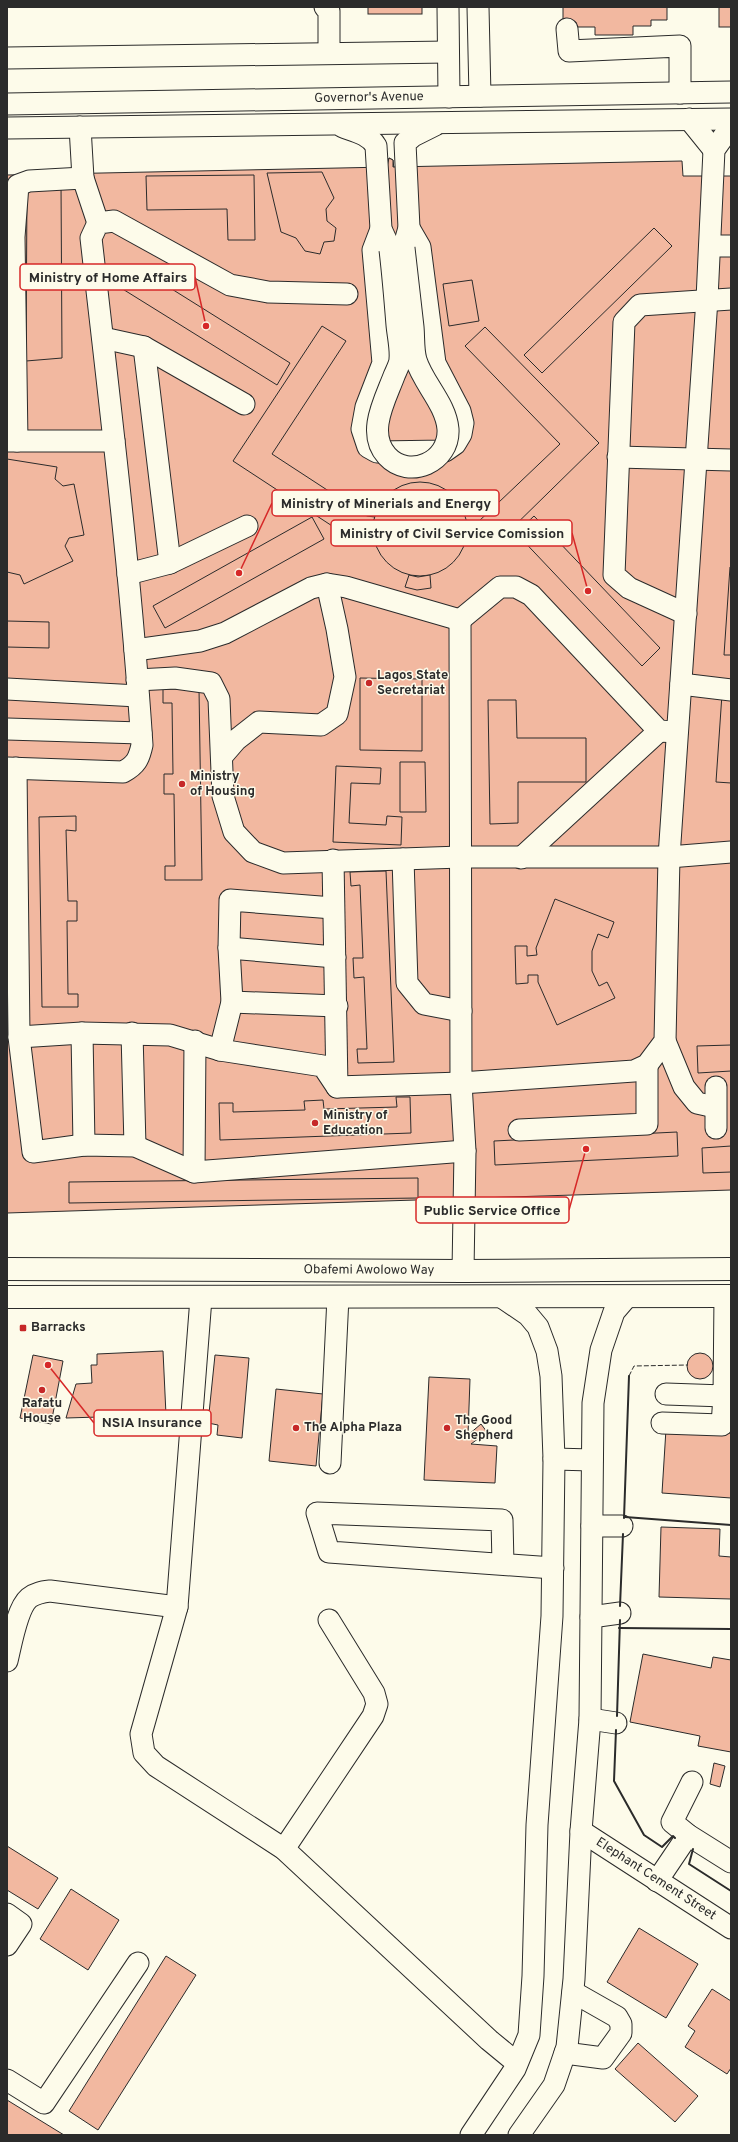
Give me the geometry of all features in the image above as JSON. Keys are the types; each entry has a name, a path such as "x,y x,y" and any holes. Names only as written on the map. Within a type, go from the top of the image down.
{"main road":[{"name":"Obafemi Awolowo Way","path":"7,1269 463,1271 731,1269"},
{"path":"7,1297 626,1298 728,1296"}],"street":[{"path":"448,7 449,97"},
{"path":"478,7 480,96"},
{"path":"328,8 329,53"},
{"path":"567,29 569,51 680,46 680,93"},
{"path":"7,58 448,52"},
{"name":"Governor's Avenue","path":"7,104 731,92"},
{"path":"689,119 714,150"},
{"name":"Governor's Avenue","path":"7,128 731,119"},
{"path":"335,124 365,136 373,141 376,146 381,229 373,250 383,363 363,420 364,438 368,448 377,452 445,451 455,444 462,434 463,423 460,412 435,362 420,247 409,228 405,144 413,136 441,123"},
{"path":"715,1107 697,1103 684,1087 666,1041 669,857 668,731 681,684 707,299 714,150 731,126"},
{"path":"80,127 83,178 98,223 91,238 128,574 142,745 139,758 133,767 123,772 12,768 19,1037 33,1152 84,1145 135,1146 194,1172 465,1152"},
{"path":"83,178 29,181 18,185 11,237 12,441 114,441"},
{"path":"98,223 114,221 230,285 268,292 348,294"},
{"path":"381,229 397,249 416,360 443,412 448,428 444,448 437,457 427,465 414,468 400,465 389,459 382,451 378,440 377,428 380,414 400,359 397,249 409,228"},
{"path":"710,246 731,246"},
{"path":"686,614 629,588 614,575 624,322 640,305 707,299 731,299"},
{"path":"102,338 144,348 244,404"},
{"path":"144,348 170,563"},
{"path":"618,457 731,460"},
{"path":"128,574 170,563 247,526"},
{"path":"135,650 200,641 225,633 311,588 327,584 346,586 460,620"},
{"path":"223,755 236,740 259,722 321,725 337,714 344,677 337,629 327,584"},
{"path":"460,620 500,587 516,587 531,595 668,731"},
{"path":"460,620 461,1083 465,1152 463,1271"},
{"path":"7,688 138,688 175,678 211,683 219,699 223,755 223,796 234,832 253,852 283,863 333,860 461,857 669,857 731,852"},
{"path":"681,684 731,690"},
{"path":"7,729 141,733"},
{"path":"521,858 668,731"},
{"path":"403,859 407,983 424,1004 461,1010"},
{"path":"333,860 337,1006 337,1087"},
{"path":"220,1050 232,1002 229,948 230,900 334,908"},
{"path":"229,948 335,957"},
{"path":"232,1002 337,1006"},
{"path":"19,1037 82,1033 170,1035 195,1041 220,1050 323,1066 337,1087"},
{"path":"82,1033 84,1145"},
{"path":"132,1033 135,1146"},
{"path":"194,1172 195,1041"},
{"path":"337,1087 461,1083 634,1071 647,1065 666,1041"},
{"path":"519,1130 647,1124 647,1065"},
{"path":"716,1087 716,1128"},
{"path":"662,1422 722,1425 727,1396 728,1296"},
{"path":"330,1463 338,1297"},
{"path":"201,1298 177,1607 141,1734 144,1753 156,1766 284,1849 489,2040 518,2063"},
{"path":"471,2135 518,2063 529,2035 533,1983 538,1825 552,1616 554,1460 553,1404 547,1351 538,1327 528,1315 503,1298"},
{"path":"519,2135 554,2085 565,2053 573,1992 581,1831 590,1719 593,1403 601,1350 614,1312 626,1298"},
{"path":"666,1394 727,1396"},
{"path":"554,1460 592,1460"},
{"path":"503,1564 502,1520 317,1513 329,1552 553,1568"},
{"path":"592,1526 622,1526"},
{"path":"7,1661 22,1608 28,1598 40,1592 50,1591 177,1607"},
{"path":"592,1617 620,1613"},
{"path":"284,1849 373,1716 377,1704 374,1693 329,1620"},
{"path":"590,1719 616,1723"},
{"path":"692,1782 672,1822 688,1836 731,1862"},
{"name":"Elephant Cement Street","path":"581,1831 731,1928"},
{"path":"658,1881 688,1836"},
{"path":"7,1914 20,1924 7,1945"},
{"path":"7,2080 44,2103 138,1963"},
{"path":"565,2053 603,2058 622,2029 617,2017 573,1992"}],"building":[{"path":"368,7 422,7 422,14 368,14"},
{"path":"563,7 667,7 667,20 651,20 651,26 633,26 633,35 595,35 595,27 576,27 576,22 563,23"},
{"path":"719,7 731,7 731,27 719,27"},
{"path":"389,158 393,160 394,169 387,169"},
{"name":"Lagos State Secretariat","path":"389,158 393,160 393,167 682,161 683,176 731,176 731,1190 7,1213 7,175 387,167"},
{"path":"322,172 334,198 326,209 327,221 336,228 334,241 324,242 320,254 305,251 296,238 281,232 267,173"},
{"path":"254,175 255,240 228,240 227,209 147,210 146,176"},
{"path":"61,183 62,358 26,361 27,186"},
{"path":"654,228 672,246 542,373 524,355"},
{"path":"135,266 290,363 277,385 121,288"},
{"path":"472,280 479,321 449,326 443,284"},
{"path":"322,326 346,341 272,454 367,516 375,517 372,526 364,527 358,523 349,537 233,461"},
{"path":"485,327 599,443 501,539 488,527 479,536 467,536 468,523 477,523 560,444 465,346"},
{"path":"7,459 57,467 55,479 63,486 74,484 84,535 69,538 65,546 73,561 24,584 20,575 7,572"},
{"path":"411,482 429,482 438,485 454,495 464,511 467,520 467,538 464,547 454,563 438,573 429,576 411,576 402,573 386,563 376,547 373,538 373,520 376,511 386,495 402,485"},
{"path":"534,516 660,648 642,666 516,533"},
{"path":"312,517 324,539 165,628 153,606"},
{"path":"730,567 731,655 724,655"},
{"path":"409,575 418,577 430,575 431,588 417,590 405,587"},
{"path":"7,621 49,622 49,648 7,647"},
{"path":"360,678 422,679 422,751 360,750"},
{"name":"Ministry of Housing","path":"163,689 199,689 202,880 165,880 165,866 175,866 174,794 164,794 164,774 173,774 172,703 163,703"},
{"path":"722,694 731,695 731,783 716,782"},
{"path":"488,700 516,700 517,738 586,738 586,782 518,782 518,823 490,824"},
{"path":"400,762 425,762 426,812 400,812"},
{"path":"336,766 381,768 380,784 351,783 349,823 386,825 387,816 402,817 401,845 333,842"},
{"path":"76,816 76,831 66,830 68,901 77,901 77,921 67,921 68,994 78,994 78,1007 42,1007 39,817"},
{"path":"386,871 394,1062 358,1063 357,1049 367,1049 364,977 354,978 353,958 363,958 360,885 351,886 350,872"},
{"path":"555,899 614,922 608,938 598,934 592,951 592,971 599,986 607,982 615,998 557,1025 538,982 538,975 528,975 528,983 516,984 515,946 527,946 527,956 537,955 536,948"},
{"path":"731,1045 731,1071 698,1073 697,1046"},
{"name":"Ministry of Education","path":"396,1097 410,1097 411,1133 220,1140 219,1103 233,1103 233,1112 305,1110 304,1101 323,1100 324,1109 397,1107"},
{"path":"677,1132 678,1156 495,1165 494,1141"},
{"path":"731,1146 731,1172 703,1173 702,1148"},
{"path":"418,1178 418,1198 69,1203 69,1182"},
{"path":"163,1351 166,1415 66,1418 76,1384 92,1383 91,1365 97,1365 97,1354"},
{"path":"700,1353 709,1357 713,1366 709,1375 700,1379 691,1375 687,1366 691,1357"},
{"name":"Rafatu House","path":"33,1355 63,1361 51,1424 20,1418"},
{"path":"215,1355 249,1358 242,1438 217,1435 218,1425 208,1423"},
{"name":"The Good Shepherd","path":"429,1377 470,1379 468,1435 481,1424 487,1432 471,1444 497,1446 495,1483 424,1480"},
{"name":"The Alpha Plaza","path":"276,1389 323,1394 316,1466 269,1461"},
{"path":"666,1429 731,1433 731,1498 662,1493"},
{"path":"661,1527 720,1529 719,1556 731,1557 731,1599 659,1597"},
{"path":"643,1654 711,1668 713,1657 731,1660 731,1752 698,1746 700,1736 630,1722"},
{"path":"714,1763 725,1766 720,1787 710,1784"},
{"path":"7,1846 58,1878 38,1909 7,1890"},
{"path":"71,1889 119,1920 88,1970 40,1939"},
{"path":"639,1928 698,1964 666,2018 607,1982"},
{"path":"166,1956 196,1975 98,2130 69,2111"},
{"path":"712,1989 731,2001 731,2068 727,2074 685,2047 695,2031 688,2026"},
{"path":"638,2043 698,2096 675,2122 615,2069"},
{"path":"7,2100 64,2135 7,2135"}],"fence":[{"path":"629,1376 634,1366 688,1365"}],"wall":[{"path":"624,1518 629,1376"},
{"path":"625,1517 731,1525"},
{"path":"620,1606 623,1534"},
{"path":"617,1716 620,1620"},
{"path":"619,1628 731,1629"},
{"path":"616,1730 614,1781 644,1835 662,1847 673,1836 675,1838"},
{"path":"693,1849 689,1864 731,1891"}],"place":[{"name":"Ministry of Home Affairs","path":"206,326"},
{"name":"Ministry of Minerials and Energy","path":"239,573"},
{"name":"Ministry of Civil Service Comission","path":"588,591"},
{"name":"Lagos State Secretariat","path":"369,683"},
{"name":"Ministry of Housing","path":"182,784"},
{"name":"Ministry of Education","path":"315,1123"},
{"name":"Public Service Office","path":"586,1149"},
{"name":"Barracks","path":"23,1328"},
{"name":"NSIA Insurance","path":"48,1365"},
{"name":"Rafatu House","path":"42,1390"},
{"name":"The Alpha Plaza","path":"296,1428"},
{"name":"The Good Shepherd","path":"447,1428"}]}
